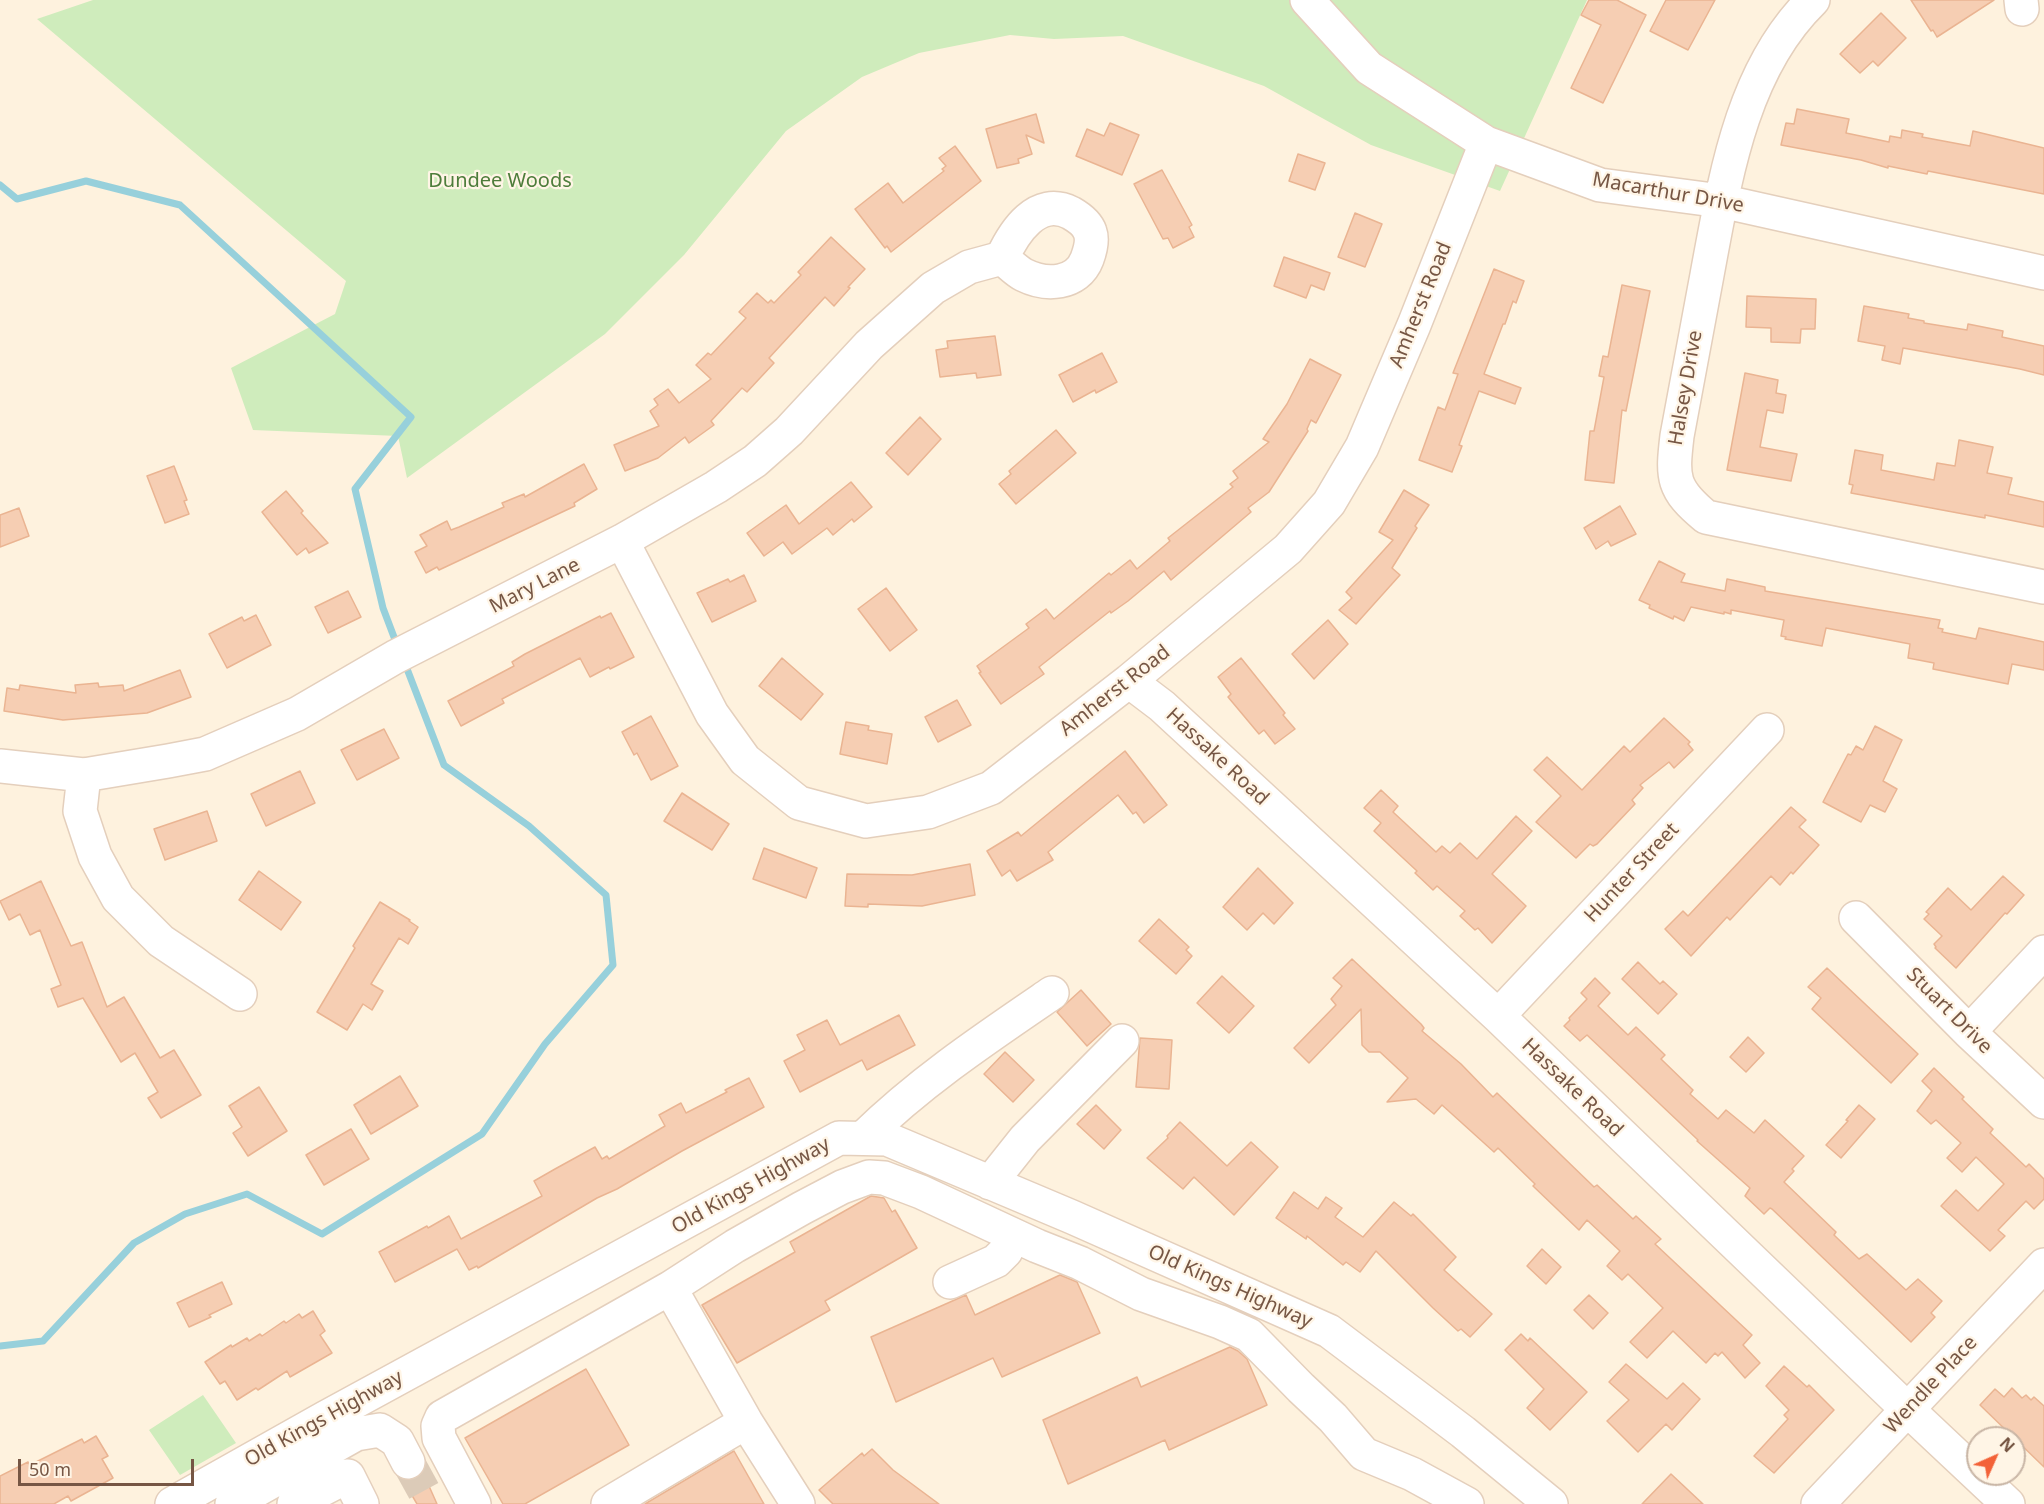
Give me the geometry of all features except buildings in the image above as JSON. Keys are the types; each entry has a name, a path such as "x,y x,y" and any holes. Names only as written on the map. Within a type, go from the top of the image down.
{"street":[{"name":"Macarthur Drive","path":"1307,0 1369,68 1486,143 1600,185 1721,201 2044,273"},
{"name":"Halsey Drive","path":"1813,0 1796,17 1764,66 1752,93 1721,201 1677,436 1674,462 1679,491 1706,517 2044,587"},
{"name":"Amherst Road","path":"622,541 712,714 745,760 799,803 866,821 928,812 991,788 1129,681 1288,549 1329,503 1362,447 1414,325 1486,143"},
{"name":"Mary Lane","path":"0,766 84,775 206,754 297,714 405,652 622,541 716,487 755,461 789,431 869,345 933,288 969,267 1002,258"},
{"name":"Hassake Road","path":"1129,681 1162,706 1497,1016 2008,1504"},
{"name":"Hunter Street","path":"1497,1016 1767,730"},
{"path":"84,775 80,811 95,856 118,898 161,940 240,994"},
{"name":"Stuart Drive","path":"1856,918 1969,1032 2044,1102"},
{"path":"1969,1032 2044,952"},
{"path":"863,1138 895,1107 960,1055 1052,993"},
{"path":"990,1183 1024,1139 1122,1041"},
{"name":"Old Kings Highway","path":"172,1504 345,1407 839,1138 887,1139 1329,1331 1463,1432 1551,1504"},
{"path":"474,1504 439,1438 438,1426 442,1417 670,1288 735,1246 802,1208 842,1187 869,1177 884,1178 921,1192 1012,1235 1080,1263 1141,1294 1220,1322 1249,1335 1300,1388 1333,1418 1364,1454 1412,1474 1467,1504"},
{"path":"950,1282 996,1261 1006,1251 1012,1235"},
{"name":"Wendle Place","path":"1818,1504 2044,1265"},
{"path":"670,1288 746,1422 798,1504"},
{"path":"608,1504 746,1422"},
{"path":"232,1504 356,1434 380,1430 397,1441 408,1462"},
{"path":"294,1504 355,1490"}],"green space":[{"name":"Dundee Woods","path":"93,0 1587,0 1500,191 1371,145 1264,86 1123,36 1054,39 1010,35 919,53 862,77 786,131 684,255 605,334 407,478 398,436 253,430 231,368 335,314 346,281 37,19"},
{"path":"203,1395 236,1443 180,1475 149,1430"}],"waterway":[{"path":"0,185 17,199 86,181 180,205 411,417 355,489 383,608 397,645"},
{"path":"0,1346 43,1341 134,1243 185,1214 247,1194 322,1234 482,1134 545,1044 613,965 606,895 529,826 444,765 404,661"}],"tunnel":[{"path":"408,1462 431,1504"}]}
